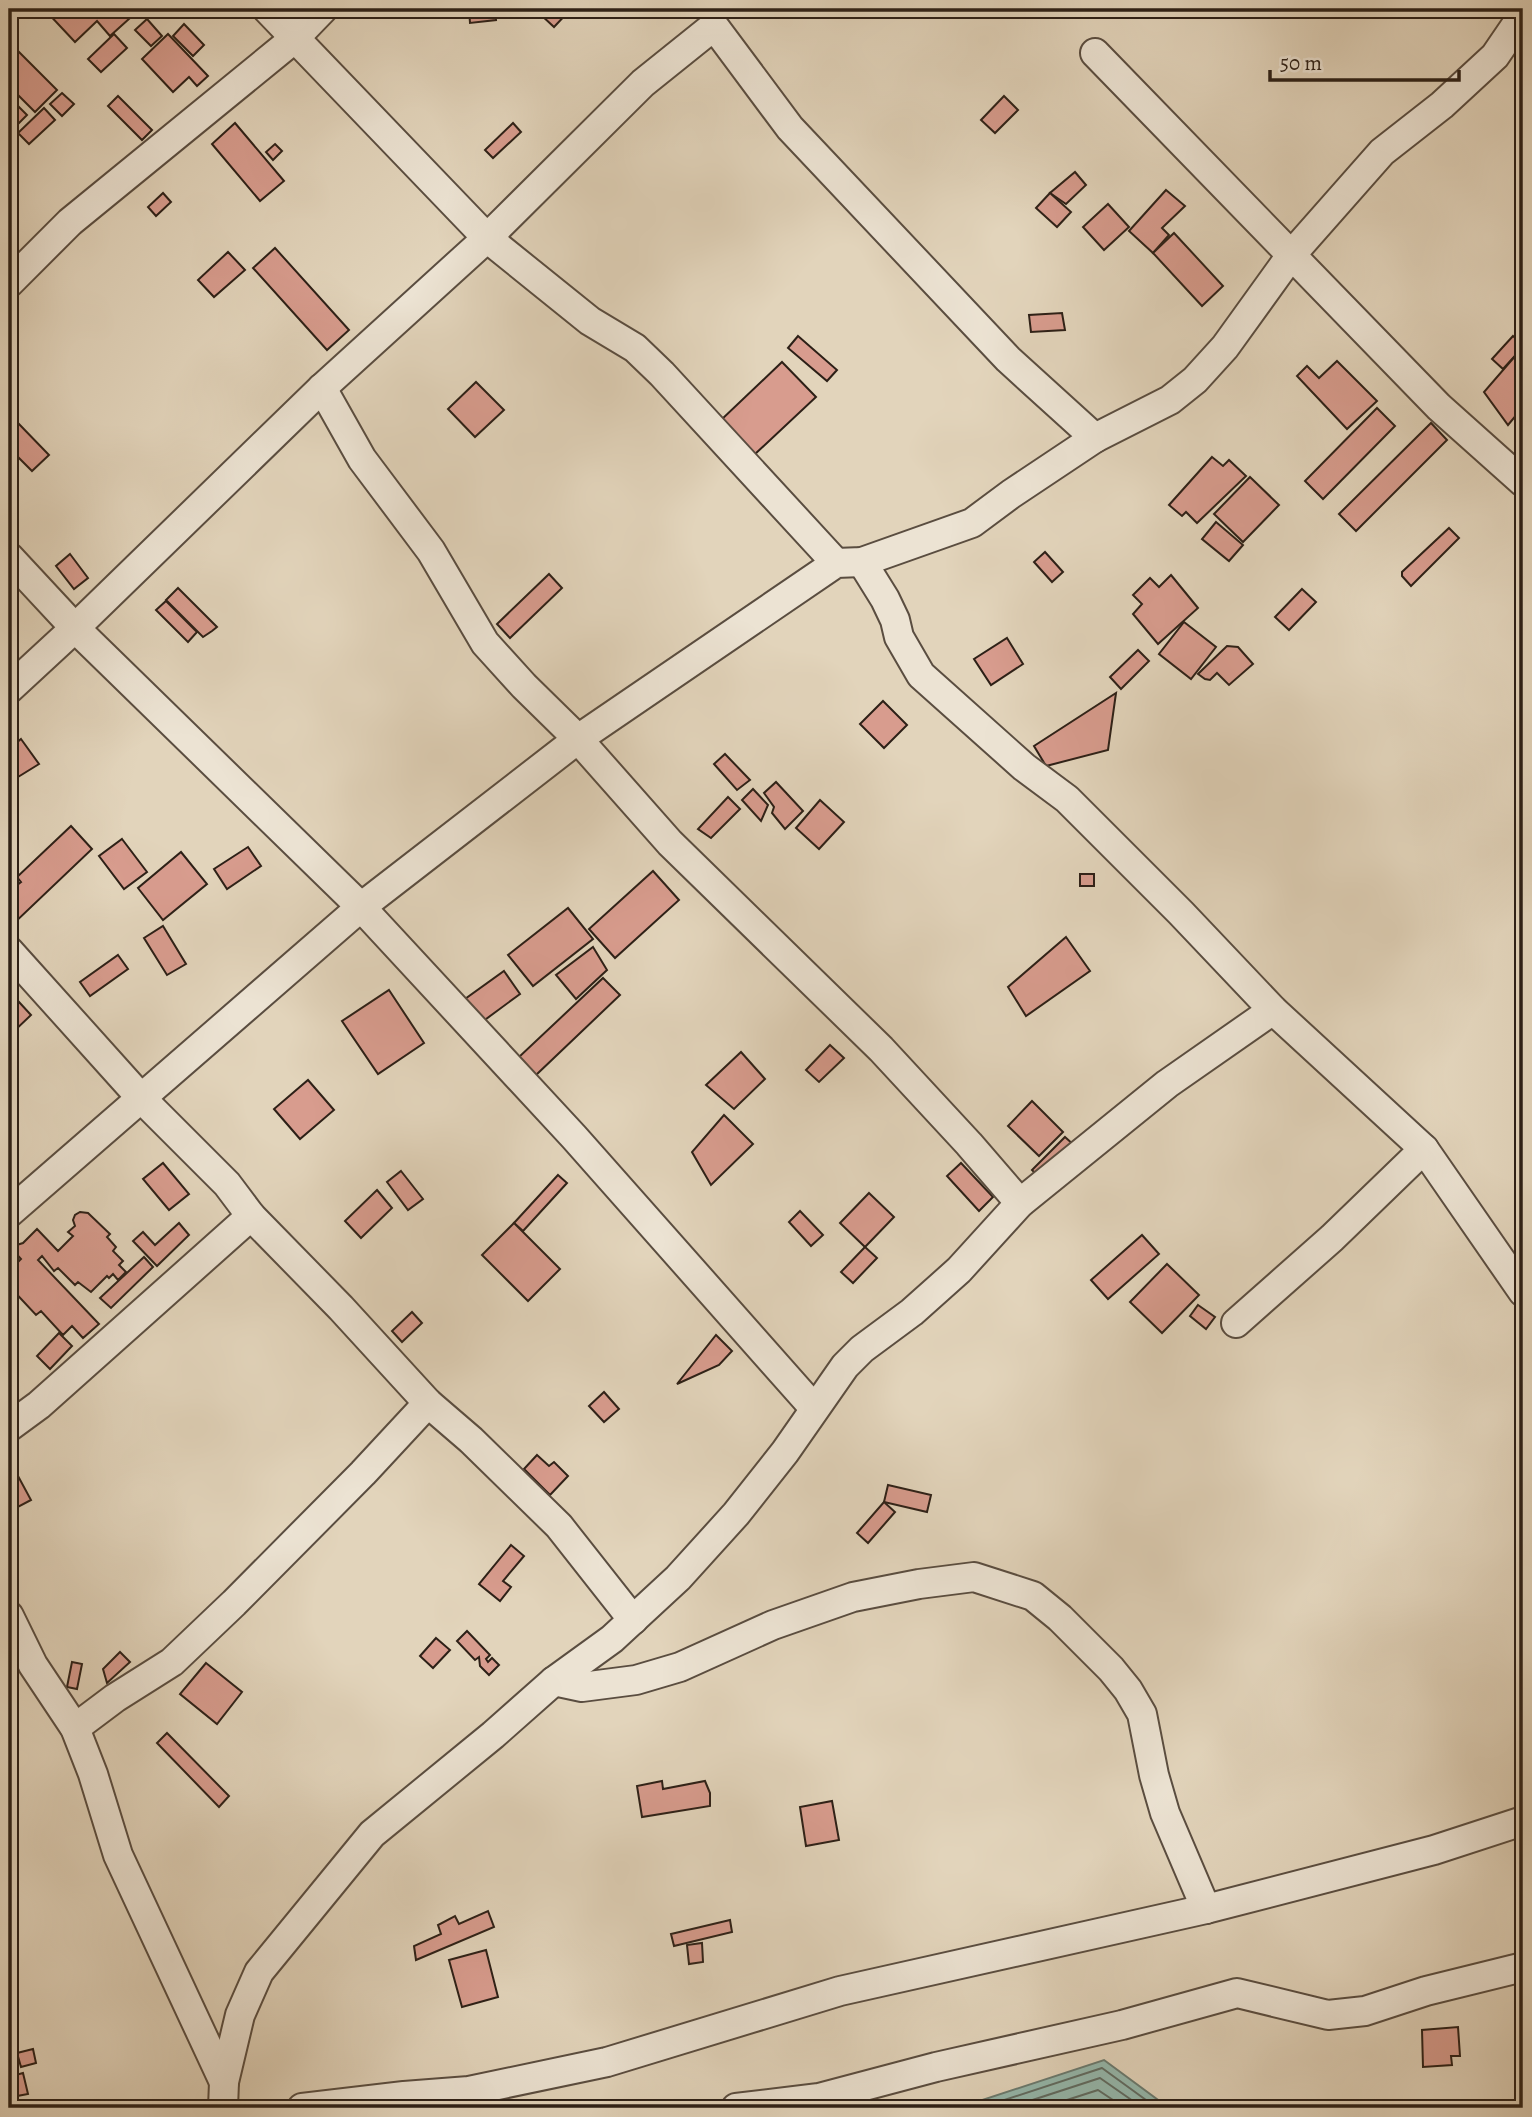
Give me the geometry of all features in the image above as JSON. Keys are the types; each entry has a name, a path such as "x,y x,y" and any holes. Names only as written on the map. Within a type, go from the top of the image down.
{"street":[{"path":"267,9 487,238 590,321 635,348 662,374 885,599 895,620 899,637 921,675 1024,767 1067,799 1273,1010 1424,1149 1523,1292"},
{"path":"9,283 70,222 294,38 323,9"},
{"path":"9,1213 361,907 578,739 849,563 972,523 1095,438 1170,400 1195,380 1225,348 1292,254 1382,152 1442,105 1495,56 1523,15"},
{"path":"9,689 322,388 487,238 643,83 714,26 790,128 1008,359 1095,438"},
{"path":"1095,53 1439,407 1523,482"},
{"path":"322,388 362,459 431,551 485,643 578,739 670,843 881,1049 1020,1203"},
{"path":"9,557 75,628 361,907 574,1137 814,1408"},
{"path":"9,951 142,1099 227,1184 251,1216 341,1308 428,1403 507,1473 559,1526 633,1620"},
{"path":"223,2095 240,2015 260,1972 372,1834 554,1681 612,1639 678,1578 736,1514 785,1452 845,1366 959,1270 1020,1203 1167,1084 1273,1010"},
{"path":"1236,1322 1332,1238 1424,1149"},
{"path":"9,1427 38,1405 251,1216"},
{"path":"75,1728 115,1698 172,1662 298,1539 428,1403"},
{"path":"554,1681 582,1688 635,1680 680,1667 773,1625 853,1597 919,1584 974,1577 1033,1596 1060,1618 1111,1669 1142,1714 1153,1774 1165,1812 1206,1909"},
{"path":"9,1616 33,1665 75,1728 93,1774 118,1855 223,2095"},
{"path":"302,2108 469,2091 607,2062 840,1991 1206,1909 1434,1850 1523,1821"},
{"path":"736,2108 819,2098 936,2067 1122,2025 1237,1993 1328,2015 1365,2011 1426,1991 1523,1967"}],"water":[{"path":"1104,2060 1169,2108 958,2108"}],"building":[{"path":"44,9 140,9 110,36 97,21 75,42"},
{"path":"469,9 495,9 496,20 470,23"},
{"path":"545,9 571,9 554,27 540,14"},
{"path":"147,19 162,36 151,46 135,30"},
{"path":"184,24 204,45 193,56 173,36"},
{"path":"114,34 127,48 101,72 88,59"},
{"path":"168,34 208,76 197,86 189,77 173,92 142,59"},
{"path":"17,50 57,90 35,112 9,86 9,59"},
{"path":"62,93 74,104 62,116 50,104"},
{"path":"118,96 152,130 142,140 108,106"},
{"path":"1004,96 1018,110 995,133 981,120"},
{"path":"13,101 27,115 9,133 9,106"},
{"path":"44,108 55,120 29,144 18,133"},
{"path":"235,123 284,181 260,201 212,144"},
{"path":"513,123 521,132 493,158 485,150"},
{"path":"275,144 282,151 273,160 266,152"},
{"path":"1075,172 1086,185 1066,204 1050,193"},
{"path":"1166,190 1185,206 1162,228 1169,235 1153,253 1129,231"},
{"path":"163,193 171,202 156,216 148,207"},
{"path":"1050,193 1071,212 1057,227 1036,208"},
{"path":"1108,204 1129,227 1104,250 1083,227"},
{"path":"1174,233 1223,286 1202,306 1153,253"},
{"path":"275,248 349,330 327,350 253,268"},
{"path":"228,252 245,270 214,297 198,280"},
{"path":"1062,313 1065,330 1031,332 1029,315"},
{"path":"798,336 837,370 827,381 788,348"},
{"path":"1513,336 1523,347 1503,369 1492,359"},
{"path":"1523,347 1523,407 1508,425 1484,392"},
{"path":"1337,361 1377,401 1347,429 1297,376 1307,366 1319,378"},
{"path":"782,362 816,397 754,455 721,420"},
{"path":"476,382 504,410 475,437 448,409"},
{"path":"1377,408 1395,426 1323,499 1305,481"},
{"path":"18,423 49,455 32,471 9,448 9,432"},
{"path":"1431,423 1447,440 1356,531 1339,514"},
{"path":"1212,457 1223,466 1229,460 1246,476 1197,523 1186,512 1182,516 1169,505"},
{"path":"1250,477 1279,505 1243,542 1214,514"},
{"path":"1216,522 1243,545 1229,561 1202,539"},
{"path":"1449,528 1459,538 1411,586 1402,576 1402,572"},
{"path":"1045,552 1063,572 1052,582 1034,562"},
{"path":"70,554 88,578 74,589 56,566"},
{"path":"549,574 562,588 510,638 497,624"},
{"path":"1171,575 1198,608 1158,644 1133,614 1142,604 1133,595 1150,578 1159,587"},
{"path":"178,588 217,627 203,637 166,600"},
{"path":"1302,589 1316,602 1289,630 1275,617"},
{"path":"166,601 197,632 188,642 156,610"},
{"path":"1184,622 1216,647 1191,679 1159,654"},
{"path":"1007,638 1023,664 991,685 974,659"},
{"path":"1227,646 1238,647 1253,664 1229,685 1217,673 1210,680 1198,674"},
{"path":"1138,650 1149,661 1121,689 1110,677"},
{"path":"1116,693 1108,750 1046,766 1034,746"},
{"path":"883,701 907,725 884,748 860,724"},
{"path":"21,739 39,764 18,777 9,765 9,749"},
{"path":"725,754 750,780 737,790 714,764"},
{"path":"776,782 803,811 785,829 772,813 774,807 764,793"},
{"path":"753,789 768,805 761,821 742,800"},
{"path":"728,797 740,809 711,838 698,829"},
{"path":"820,800 844,822 819,849 796,828"},
{"path":"71,826 92,849 9,928 9,886 12,889 21,882 17,877"},
{"path":"122,839 147,872 124,889 99,856"},
{"path":"248,847 261,866 227,889 214,869"},
{"path":"181,852 207,884 163,920 138,888"},
{"path":"653,871 679,900 615,958 589,929"},
{"path":"1080,874 1094,874 1094,886 1080,886"},
{"path":"568,908 593,939 533,986 508,955"},
{"path":"163,926 186,964 167,975 144,938"},
{"path":"1066,937 1090,971 1026,1016 1008,987"},
{"path":"593,947 607,970 576,999 556,975"},
{"path":"118,955 128,969 90,996 80,982"},
{"path":"504,971 520,994 482,1022 465,999"},
{"path":"603,978 620,995 536,1075 519,1057"},
{"path":"389,990 424,1043 378,1074 342,1021"},
{"path":"19,1002 31,1015 9,1036 9,1012"},
{"path":"830,1045 844,1058 819,1082 806,1070"},
{"path":"741,1052 765,1079 734,1109 706,1085"},
{"path":"308,1080 334,1110 300,1139 274,1109"},
{"path":"1032,1101 1063,1132 1039,1156 1008,1126"},
{"path":"724,1115 753,1144 711,1185 692,1152"},
{"path":"1065,1137 1075,1146 1041,1179 1032,1170"},
{"path":"163,1163 189,1194 169,1210 143,1179"},
{"path":"961,1163 993,1197 979,1211 947,1176"},
{"path":"401,1171 423,1199 408,1210 387,1182"},
{"path":"558,1175 567,1183 523,1231 514,1223"},
{"path":"377,1190 392,1208 361,1238 345,1221"},
{"path":"869,1193 894,1217 865,1247 840,1223"},
{"path":"800,1211 823,1235 811,1246 789,1222"},
{"path":"80,1212 88,1213 110,1234 107,1237 116,1247 113,1251 123,1261 119,1265 126,1272 118,1280 113,1274 109,1278 107,1276 91,1292 78,1282 75,1285 58,1268 54,1271 42,1256 38,1260 99,1324 83,1338 72,1326 63,1335 41,1311 36,1315 9,1286 9,1267 11,1269 21,1259 10,1247 23,1243 37,1229 58,1251 73,1236 68,1232 75,1226 73,1220"},
{"path":"179,1223 189,1235 157,1266 133,1241 143,1232 155,1245"},
{"path":"514,1223 560,1269 528,1301 482,1255"},
{"path":"1142,1235 1159,1254 1108,1299 1091,1280"},
{"path":"865,1247 877,1258 853,1283 841,1272"},
{"path":"144,1257 153,1267 111,1308 100,1298"},
{"path":"1167,1264 1199,1295 1162,1333 1130,1302"},
{"path":"1198,1305 1215,1317 1206,1329 1190,1316"},
{"path":"412,1312 422,1323 402,1342 392,1331"},
{"path":"59,1333 72,1346 50,1369 37,1356"},
{"path":"716,1335 732,1351 719,1365 677,1384"},
{"path":"604,1392 619,1409 604,1422 589,1406"},
{"path":"537,1455 549,1466 554,1462 568,1476 550,1495 524,1469"},
{"path":"18,1476 31,1500 16,1508 9,1496 9,1481"},
{"path":"888,1485 931,1495 927,1512 884,1502"},
{"path":"884,1502 895,1512 868,1543 857,1533"},
{"path":"511,1545 524,1556 503,1581 511,1587 500,1601 479,1584"},
{"path":"467,1631 490,1655 486,1659 488,1662 492,1658 499,1665 489,1675 480,1666 479,1657 475,1660 457,1641"},
{"path":"436,1638 450,1650 433,1668 420,1656"},
{"path":"120,1652 130,1662 107,1683 103,1669"},
{"path":"72,1662 82,1664 77,1689 67,1687"},
{"path":"206,1663 242,1692 217,1724 180,1694"},
{"path":"167,1733 229,1796 219,1807 157,1743"},
{"path":"662,1781 663,1789 705,1781 710,1793 710,1806 642,1817 637,1786"},
{"path":"832,1801 839,1840 806,1846 800,1807"},
{"path":"488,1911 494,1927 416,1960 414,1946 441,1934 438,1925 455,1916 459,1924"},
{"path":"730,1920 732,1932 674,1946 671,1934"},
{"path":"702,1943 703,1962 689,1964 687,1945"},
{"path":"486,1950 498,1997 462,2007 449,1960"},
{"path":"1458,2027 1460,2056 1451,2056 1452,2065 1423,2067 1422,2030"},
{"path":"33,2049 36,2063 21,2067 17,2053"},
{"path":"23,2073 28,2094 17,2096 12,2076"}]}
